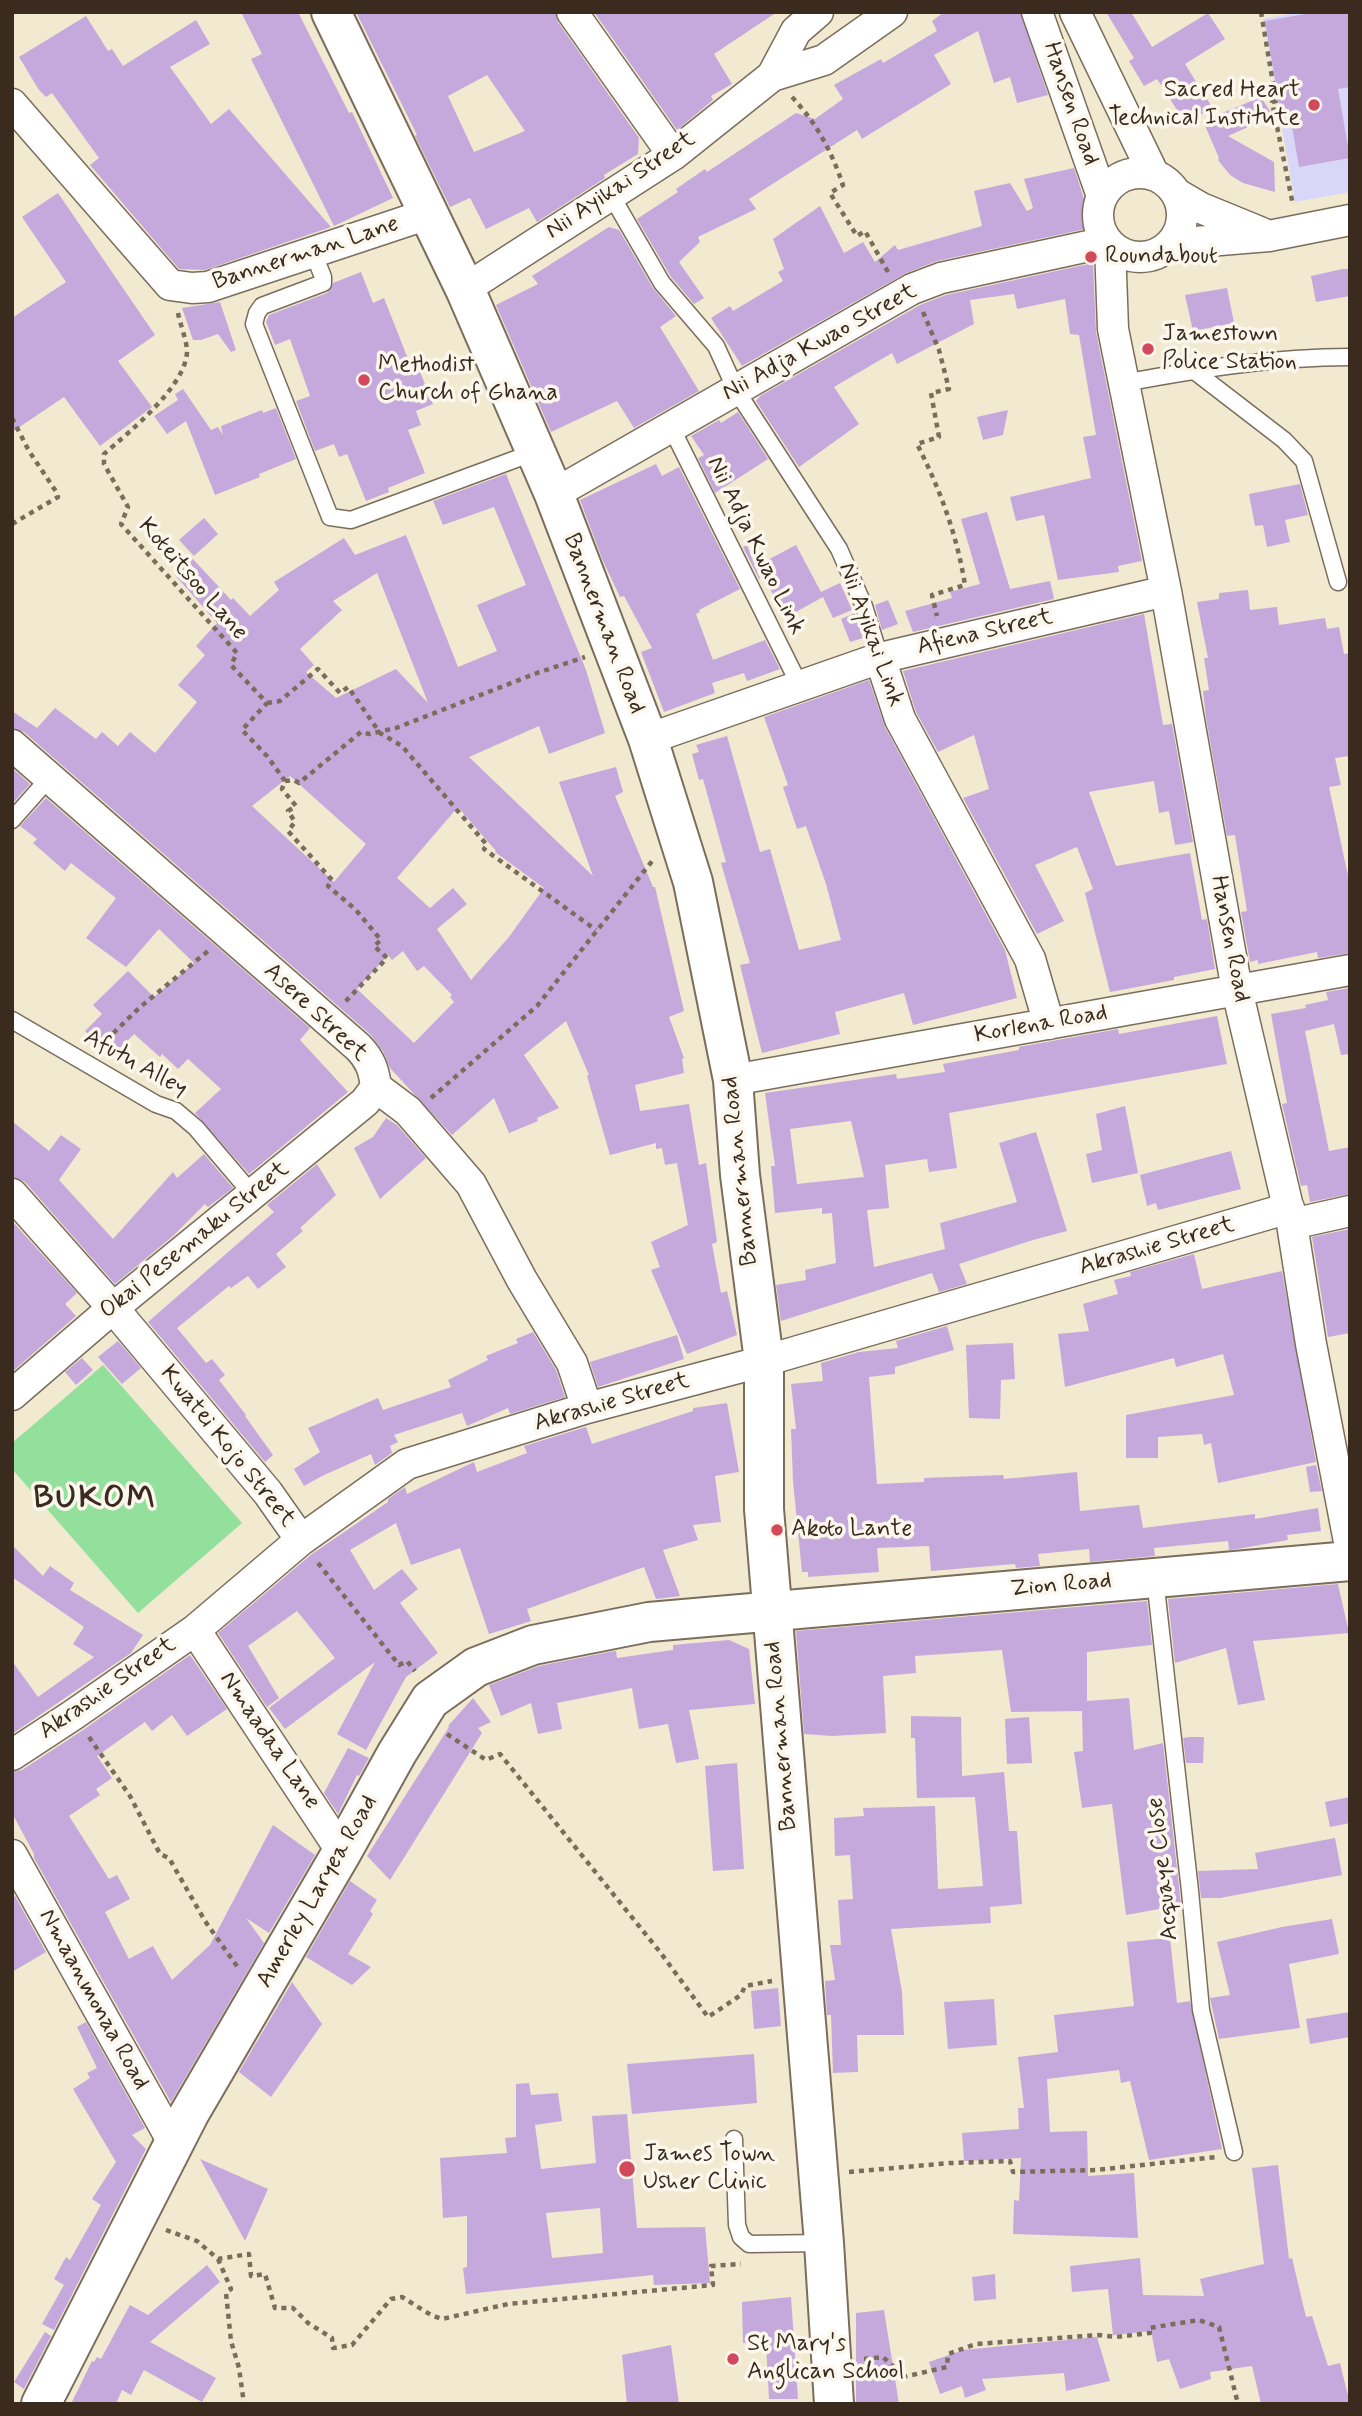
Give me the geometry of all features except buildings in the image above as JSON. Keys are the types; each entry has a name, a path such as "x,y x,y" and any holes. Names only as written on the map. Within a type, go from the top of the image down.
{"street":[{"name":"Bannerman Road","path":"331,12 465,289 554,494 648,738 693,882 733,1080 740,1175 764,1361 764,1509 824,2243 834,2404"},
{"path":"572,12 673,155"},
{"name":"Nii Ayikai Street","path":"772,76 796,31 818,12"},
{"name":"Nii Ayikai Street","path":"465,289 673,155 772,76 824,60 892,12"},
{"name":"Hansen Road","path":"1037,12 1102,196"},
{"name":"Hansen Road","path":"1075,12 1165,184"},
{"path":"12,104 170,285"},
{"path":"1269,236 1201,208 1165,184 1139,172 1124,176 1111,184 1102,196 1097,211 1099,227 1109,243 1123,254 1138,257 1162,249 1269,236 1350,220"},
{"path":"1162,249 1180,228 1182,211 1165,184"},
{"name":"Bannerman Lane","path":"170,285 208,287 428,214"},
{"name":"Hansen Road","path":"1109,243 1113,329 1166,591 1237,990 1290,1216 1311,1344 1350,1547"},
{"name":"Nii Adja Kwao Street","path":"554,494 906,292 941,278 1109,243"},
{"name":"Hansen Road","path":"1113,329 1126,286 1162,249"},
{"name":"Afiena Street","path":"648,738 880,657 1166,591"},
{"name":"Nii Ayikai Link","path":"880,657 900,719 1030,959 1049,1024"},
{"name":"Asere Street","path":"12,745 328,1020 368,1058 374,1071 376,1087 411,1115 471,1184 522,1280 572,1363 587,1408"},
{"name":"Korlena Road","path":"733,1080 1350,970"},
{"name":"Okai Pesemaku Street","path":"12,1395 113,1308 365,1102 376,1087"},
{"name":"Kwatei Kojo Street","path":"12,1194 113,1308 268,1493 301,1540"},
{"name":"Akrashie Street","path":"12,1755 195,1630 301,1540 407,1464 587,1408 1290,1216 1350,1211"},
{"name":"Zion Road","path":"772,1610 1350,1562"},
{"name":"Amerley Laryea Road","path":"41,2404 174,2144 397,1753 428,1706 476,1667 533,1645 649,1622 772,1610"},
{"name":"Nmaadaa Lane","path":"195,1630 342,1852"},
{"name":"Nmaanmonaa Road","path":"12,1854 174,2144"}],"lane":[{"name":"Nii Ayikai Link","path":"611,195 662,283 716,346 736,390 839,549 864,606 880,657"},
{"path":"313,252 323,283 262,306 254,324 330,517 351,520 535,452"},
{"path":"1124,383 1193,370 1301,357 1350,357"},
{"path":"1193,370 1284,440 1304,461 1338,582"},
{"name":"Nii Adja Kwao Link","path":"671,427 800,686"},
{"path":"12,820 50,777"},
{"name":"Afutu Alley","path":"12,1020 156,1104 176,1111 197,1128 252,1194"},
{"name":"Acquaye Close","path":"1155,1578 1201,2010 1234,2152"},
{"path":"734,2139 737,2225 741,2237 749,2244 824,2243"}],"path":[{"path":"1261,12 1276,101 1272,102 1298,230"},
{"path":"772,76 802,108 831,150 843,185 830,193 857,236 865,231 906,292 939,350 949,389 931,393 939,438 917,443 935,478 959,547 965,585 932,595 943,642"},
{"name":"Koteitsoo Lane","path":"170,285 187,350 183,369 153,411 104,454 104,464 128,507 121,524 237,653 231,665 267,703"},
{"path":"12,418 58,497 12,524"},
{"path":"285,781 294,780 299,783 362,732 380,733 537,673 612,648"},
{"path":"285,781 267,756 242,730 267,703 280,701 318,669 340,693 348,687 380,733 402,746 487,845 484,849 596,930"},
{"path":"285,781 282,789 296,806 288,811 296,822 288,831 332,880 328,886 355,909 381,940 374,946 387,958 328,1020"},
{"path":"411,1115 537,1006 658,854 682,847"},
{"path":"86,1065 97,1049 139,1008 228,934"},
{"name":"Kwatei Kojo Street","path":"301,1540 399,1665 407,1661 428,1706"},
{"path":"428,1706 486,1760 500,1755 660,1952 708,2017 741,1995 745,1986 802,1976"},
{"path":"73,1715 130,1796 160,1854 169,1858 205,1922 247,1981 261,1993"},
{"path":"818,2174 1010,2161 1013,2172 1096,2170 1208,2159 1234,2152"},
{"path":"136,2218 197,2241 218,2259 231,2289 226,2292 231,2341 239,2368 244,2404"},
{"path":"218,2259 249,2254 251,2276 265,2274 275,2308 293,2308 308,2323 332,2338 333,2348 352,2344 391,2299 402,2297 430,2315 442,2319 508,2304 713,2285 710,2266 749,2263"},
{"path":"831,2364 884,2357 897,2370 900,2378 947,2367 948,2354 976,2344 1099,2335 1116,2337 1150,2333 1149,2329 1199,2320 1219,2327 1238,2404"}],"shaded area":[{"name":"Sacred Heart Technical Institute","path":"1299,12 1350,12 1350,192 1295,202 1263,19"}],"green space":[{"path":"103,1365 242,1523 138,1613 12,1469 12,1443"}],"place":[{"name":"Sacred Heart Technical Institute","path":"1314,105"},
{"name":"Roundabout","path":"1091,257"},
{"name":"Jamestown Police Station","path":"1148,349"},
{"name":"Methodist Church of Ghana","path":"364,380"},
{"name":"Akoto Lante","path":"777,1530"},
{"name":"James Town Usher Clinic","path":"627,2169"},
{"name":"St Mary's Anglican School","path":"733,2359"}],"district":[{"name":"BUKOM","path":"95,1500"}]}
